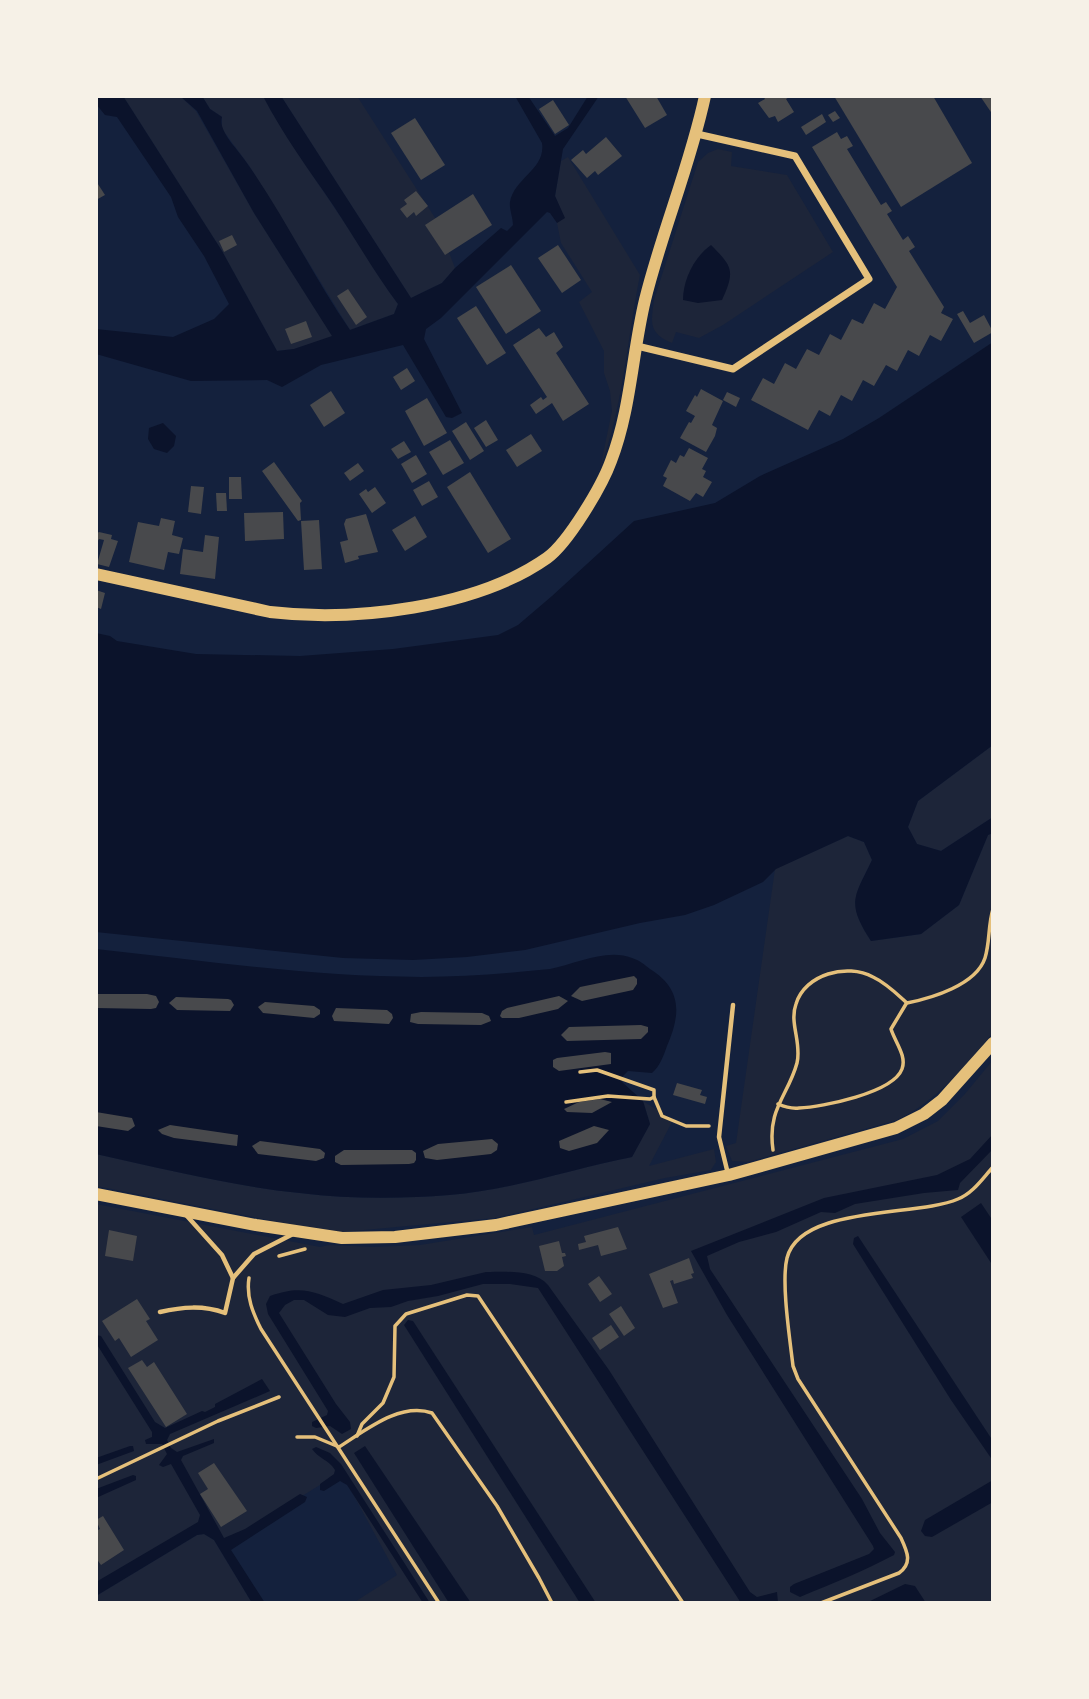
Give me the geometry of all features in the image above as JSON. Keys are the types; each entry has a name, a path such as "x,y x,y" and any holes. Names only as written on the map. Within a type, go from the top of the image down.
{"street":[{"path":"96,574 237,606 299,615 383,612 478,591 517,575 549,557 563,542 594,496 610,464 621,432 652,271 697,134 705,96"},
{"path":"637,346 733,369 869,279 795,156 697,134"},
{"path":"96,1194 321,1236 395,1237 496,1225 729,1175 883,1132 912,1121 942,1100 993,1044"}],"lane":[{"path":"729,1175 719,1137 733,1005"},
{"path":"181,1210 222,1255 233,1278"},
{"path":"159,1312 183,1306 225,1314 233,1278 254,1254 297,1232"}],"path":[{"path":"778,1104 797,1108 829,1103 867,1093 898,1078 904,1058 891,1029 907,1003 942,992 961,983 979,969 986,952 993,909"},
{"path":"777,1162 773,1129 778,1104 798,1059 795,1005 809,985 827,974 856,971 872,976 907,1003"},
{"path":"580,1072 597,1070 654,1090 662,1116 686,1126 720,1125"},
{"path":"566,1102 608,1096 654,1097"},
{"path":"821,1603 899,1573 905,1569 908,1553 798,1379 793,1366 785,1270 790,1249 803,1234 819,1228 881,1212 955,1201 975,1188 993,1167"},
{"path":"274,1257 320,1245 321,1236"},
{"path":"252,1273 248,1289 257,1321 439,1603"},
{"path":"357,1436 362,1424 383,1403 394,1377 395,1326 406,1314 467,1295 478,1296 683,1603"},
{"path":"96,1479 218,1421 279,1396"},
{"path":"339,1447 404,1411 420,1409 432,1413 497,1506 552,1603"},
{"path":"298,1437 315,1437 339,1447"}],"shaded area":[{"path":"96,96 123,96 222,251 277,351 294,349 332,336 254,213 197,111 180,96 202,96 210,109 222,117 225,133 272,201 350,330 394,314 398,304 263,96 281,96 411,298 442,283 455,268 501,228 507,231 513,225 510,204 513,194 535,167 542,152 542,143 515,96 528,96 555,136 568,128 588,96 599,96 563,149 555,196 565,218 557,223 547,212 441,318 426,329 424,339 462,413 452,418 446,417 403,345 321,365 282,387 267,380 191,381 96,354 96,329 173,337 214,319 229,304 204,256 178,217 171,197 117,117 105,115 96,104"},
{"path":"123,96 180,96 196,111 254,213 333,337 294,349 277,351 222,251"},
{"path":"202,96 263,96 291,143 398,304 394,314 350,330 250,167 222,129 222,117 210,109"},
{"path":"281,96 357,96 437,221 455,268 442,283 411,298"},
{"path":"718,149 732,152 731,166 787,175 833,252 723,325 699,338 676,332 672,343 655,331 652,315 654,300 698,162"},
{"path":"568,157 640,275 619,398 600,469 612,411 610,391 604,373 604,351 579,302 592,292 561,243 557,223 564,217 555,196 561,161"},
{"path":"711,245 730,270 729,282 722,300 698,303 683,300 691,270 699,256"},
{"path":"993,342 993,745 918,801 908,827 917,844 941,851 993,817 993,833 988,835 959,905 921,934 871,941 858,917 855,900 872,860 864,842 848,836 776,869 763,882 714,905 685,915 525,950 413,960 343,958 96,932 96,633 110,636 117,641 196,654 300,656 393,649 498,635 518,625 634,521 715,503 760,476 843,439"},
{"path":"163,423 176,436 174,446 167,453 154,449 148,439 149,428"},
{"path":"993,745 993,817 941,851 917,844 908,827 918,801"},
{"path":"993,833 993,1033 938,1093 897,1120 748,1162 732,1161 726,1146 736,1143 775,869 848,836 864,842 872,860 857,892 856,909 871,941 921,934 959,905 988,835"},
{"path":"96,949 307,972 413,977 550,969 591,958 622,955 639,961 668,985 676,1003 675,1023 655,1070 652,1073 628,1071 621,1078 643,1101 650,1124 632,1157 519,1184 449,1195 375,1198 274,1190 96,1154"},
{"path":"993,1060 993,1603 353,1603 397,1575 341,1472 226,1543 210,1521 96,1588 96,1204 320,1247 420,1245 532,1227 534,1235 903,1139 938,1121"},
{"path":"643,1101 673,1120 649,1166 714,1149 716,1162 711,1170 665,1178 495,1218 342,1232 309,1228 96,1186 96,1154 224,1182 319,1195 394,1198 472,1192 519,1184 632,1157 650,1124"},
{"path":"993,1134 993,1149 960,1183 958,1190 855,1204 835,1213 821,1212 776,1232 739,1242 707,1256 710,1269 862,1499 880,1533 895,1552 871,1566 800,1597 790,1592 790,1587 794,1584 869,1554 874,1549 727,1315 691,1251 824,1198 937,1175 970,1159"},
{"path":"981,1203 993,1221 993,1266 961,1217"},
{"path":"858,1236 993,1441 993,1461 951,1400 853,1244 854,1238"},
{"path":"486,1272 527,1274 548,1285 609,1370 750,1592 757,1597 777,1592 778,1603 741,1603 538,1288 483,1284 391,1307 370,1308 345,1317 328,1315 304,1300 294,1300 285,1305 279,1313 350,1422 351,1429 342,1434 330,1426 312,1426 312,1422 327,1415 328,1411 268,1314 266,1304 270,1296 299,1290 343,1304 383,1290 431,1285"},
{"path":"408,1320 413,1321 596,1603 580,1603 404,1325"},
{"path":"96,1335 101,1336 155,1422 165,1428 215,1407 215,1404 262,1379 270,1391 170,1434 167,1440 177,1452 214,1439 214,1443 183,1456 181,1460 224,1538 245,1529 300,1494 307,1497 305,1502 231,1550 265,1603 252,1603 214,1540 204,1534 197,1535 96,1596 96,1582 198,1522 200,1515 171,1464 163,1467 159,1465 167,1454 162,1444 146,1444 145,1440 152,1437 152,1432 96,1343"},
{"path":"133,1446 134,1451 96,1465 96,1458"},
{"path":"365,1446 471,1603 449,1603 354,1453"},
{"path":"316,1447 330,1453 341,1464 430,1603 423,1603 347,1485 340,1481 324,1491 320,1490 320,1484 334,1474 335,1470 312,1449"},
{"path":"133,1475 136,1480 96,1498 96,1489"},
{"path":"993,1480 993,1502 932,1537 925,1536 921,1531 925,1520"},
{"path":"204,1534 214,1540 252,1603 96,1603 96,1596 197,1535"},
{"path":"905,1584 915,1586 926,1603 866,1603"}],"building":[{"path":"625,96 656,96 667,115 645,128"},
{"path":"763,96 791,96 786,99 794,112 778,122 775,116 769,118 758,103 765,99"},
{"path":"834,96 933,96 972,163 901,207"},
{"path":"980,96 993,96 993,115"},
{"path":"553,100 569,125 555,134 539,109"},
{"path":"835,111 840,118 833,122 828,115"},
{"path":"822,114 826,122 806,135 801,127"},
{"path":"415,118 445,165 421,180 391,133"},
{"path":"837,132 841,139 847,136 853,146 847,149 881,205 886,202 892,211 887,214 903,240 908,236 915,247 909,251 944,307 941,313 953,319 941,341 930,335 919,356 908,350 897,371 886,365 874,386 863,380 852,401 841,395 830,416 819,410 808,430 751,400 763,378 774,384 785,363 796,369 807,349 819,355 830,334 841,340 852,319 863,324 874,303 885,309 897,287 812,147"},
{"path":"606,137 622,156 598,175 595,171 587,178 571,160 583,150 586,154"},
{"path":"96,181 105,195 96,200"},
{"path":"416,191 428,206 416,216 414,212 407,218 400,209 407,204 404,200"},
{"path":"473,194 492,225 445,255 425,225"},
{"path":"232,235 237,245 224,252 219,241"},
{"path":"558,245 581,280 562,293 538,258"},
{"path":"511,265 541,311 506,334 476,287"},
{"path":"348,289 367,317 356,325 337,296"},
{"path":"476,306 506,353 487,365 457,318"},
{"path":"963,311 970,323 984,315 993,332 974,343 957,314"},
{"path":"306,321 312,337 291,344 285,329"},
{"path":"539,328 546,337 554,332 563,347 556,353 589,404 563,421 552,403 536,414 530,405 541,397 543,400 547,397 513,345"},
{"path":"407,368 415,381 401,390 393,377"},
{"path":"701,389 723,401 712,425 717,428 715,436 706,452 680,438 695,416 686,411"},
{"path":"331,391 345,413 324,427 310,405"},
{"path":"727,392 740,398 736,407 723,400"},
{"path":"427,398 447,433 424,446 405,411"},
{"path":"486,420 498,440 486,447 474,428"},
{"path":"466,422 484,451 470,460 452,431"},
{"path":"531,434 542,451 517,467 506,450"},
{"path":"450,440 464,463 443,475 429,452"},
{"path":"404,441 411,452 398,459 391,449"},
{"path":"689,448 708,458 702,469 706,471 703,477 712,482 703,497 696,493 690,501 663,486 667,478 663,476 671,460 676,463 680,455 684,457"},
{"path":"416,455 427,474 412,483 401,464"},
{"path":"274,462 302,501 301,520 298,521 262,471"},
{"path":"358,463 364,471 350,481 344,473"},
{"path":"470,472 511,539 488,553 447,487"},
{"path":"229,477 241,477 242,499 229,499"},
{"path":"429,481 438,497 422,506 413,490"},
{"path":"191,486 204,487 201,514 188,512"},
{"path":"375,487 386,503 372,513 359,494"},
{"path":"216,493 226,493 227,511 217,511"},
{"path":"283,512 284,539 245,541 244,513"},
{"path":"366,514 378,552 358,556 359,559 345,563 340,542 348,540 344,524 346,519"},
{"path":"415,516 427,537 405,551 392,530"},
{"path":"161,518 175,521 172,535 183,538 179,554 168,552 164,570 129,562 138,522 159,526"},
{"path":"319,520 322,569 304,570 301,521"},
{"path":"99,532 112,535 111,539 118,541 109,567 97,564 104,540 99,539 96,544 96,534"},
{"path":"205,535 219,537 215,579 180,574 183,549 203,552"},
{"path":"96,590 105,593 101,609 96,607"},
{"path":"634,976 637,984 633,990 582,1001 571,996 580,987"},
{"path":"96,994 147,994 156,996 159,1002 156,1008 151,1009 96,1008"},
{"path":"559,996 568,1001 558,1009 519,1018 500,1016 507,1008"},
{"path":"176,997 228,999 234,1005 230,1011 177,1010 169,1003"},
{"path":"265,1002 314,1006 320,1010 320,1014 314,1018 263,1013 258,1007"},
{"path":"336,1008 387,1010 393,1018 389,1024 334,1021 332,1016"},
{"path":"482,1013 489,1016 491,1021 481,1025 410,1022 411,1014"},
{"path":"569,1027 648,1027 648,1032 641,1039 567,1041 561,1035"},
{"path":"611,1053 611,1064 559,1071 553,1067 553,1060 557,1058"},
{"path":"677,1083 702,1090 700,1095 707,1097 705,1104 673,1095"},
{"path":"600,1099 612,1102 592,1113 567,1112 564,1109 579,1102"},
{"path":"96,1112 132,1118 135,1126 128,1131 96,1126"},
{"path":"170,1125 238,1135 237,1146 174,1138 158,1130"},
{"path":"594,1126 609,1130 597,1143 569,1151 560,1148 559,1141"},
{"path":"492,1139 498,1144 497,1150 491,1154 437,1160 425,1158 423,1151 438,1144"},
{"path":"260,1141 320,1149 325,1153 324,1158 316,1161 258,1154 252,1146"},
{"path":"344,1150 412,1150 416,1153 416,1160 409,1164 341,1165 335,1162 335,1156"},
{"path":"618,1227 627,1249 601,1256 598,1245 579,1250 578,1244 586,1242 584,1236"},
{"path":"109,1230 137,1236 133,1261 105,1256"},
{"path":"559,1241 562,1253 566,1256 562,1257 564,1266 557,1271 545,1271 539,1246"},
{"path":"689,1258 693,1278 674,1284 673,1280 670,1281 678,1303 663,1308 649,1274"},
{"path":"599,1276 612,1294 600,1302 588,1284"},
{"path":"137,1299 150,1319 146,1321 158,1340 131,1357 119,1338 115,1341 102,1321"},
{"path":"621,1306 635,1328 624,1336 609,1314"},
{"path":"611,1325 619,1337 600,1350 592,1338"},
{"path":"142,1360 147,1367 154,1362 187,1414 166,1427 128,1368"},
{"path":"214,1463 247,1511 221,1527 200,1494 208,1489 198,1473"},
{"path":"103,1516 124,1550 101,1565 96,1558 96,1531 100,1529 96,1520"}]}
